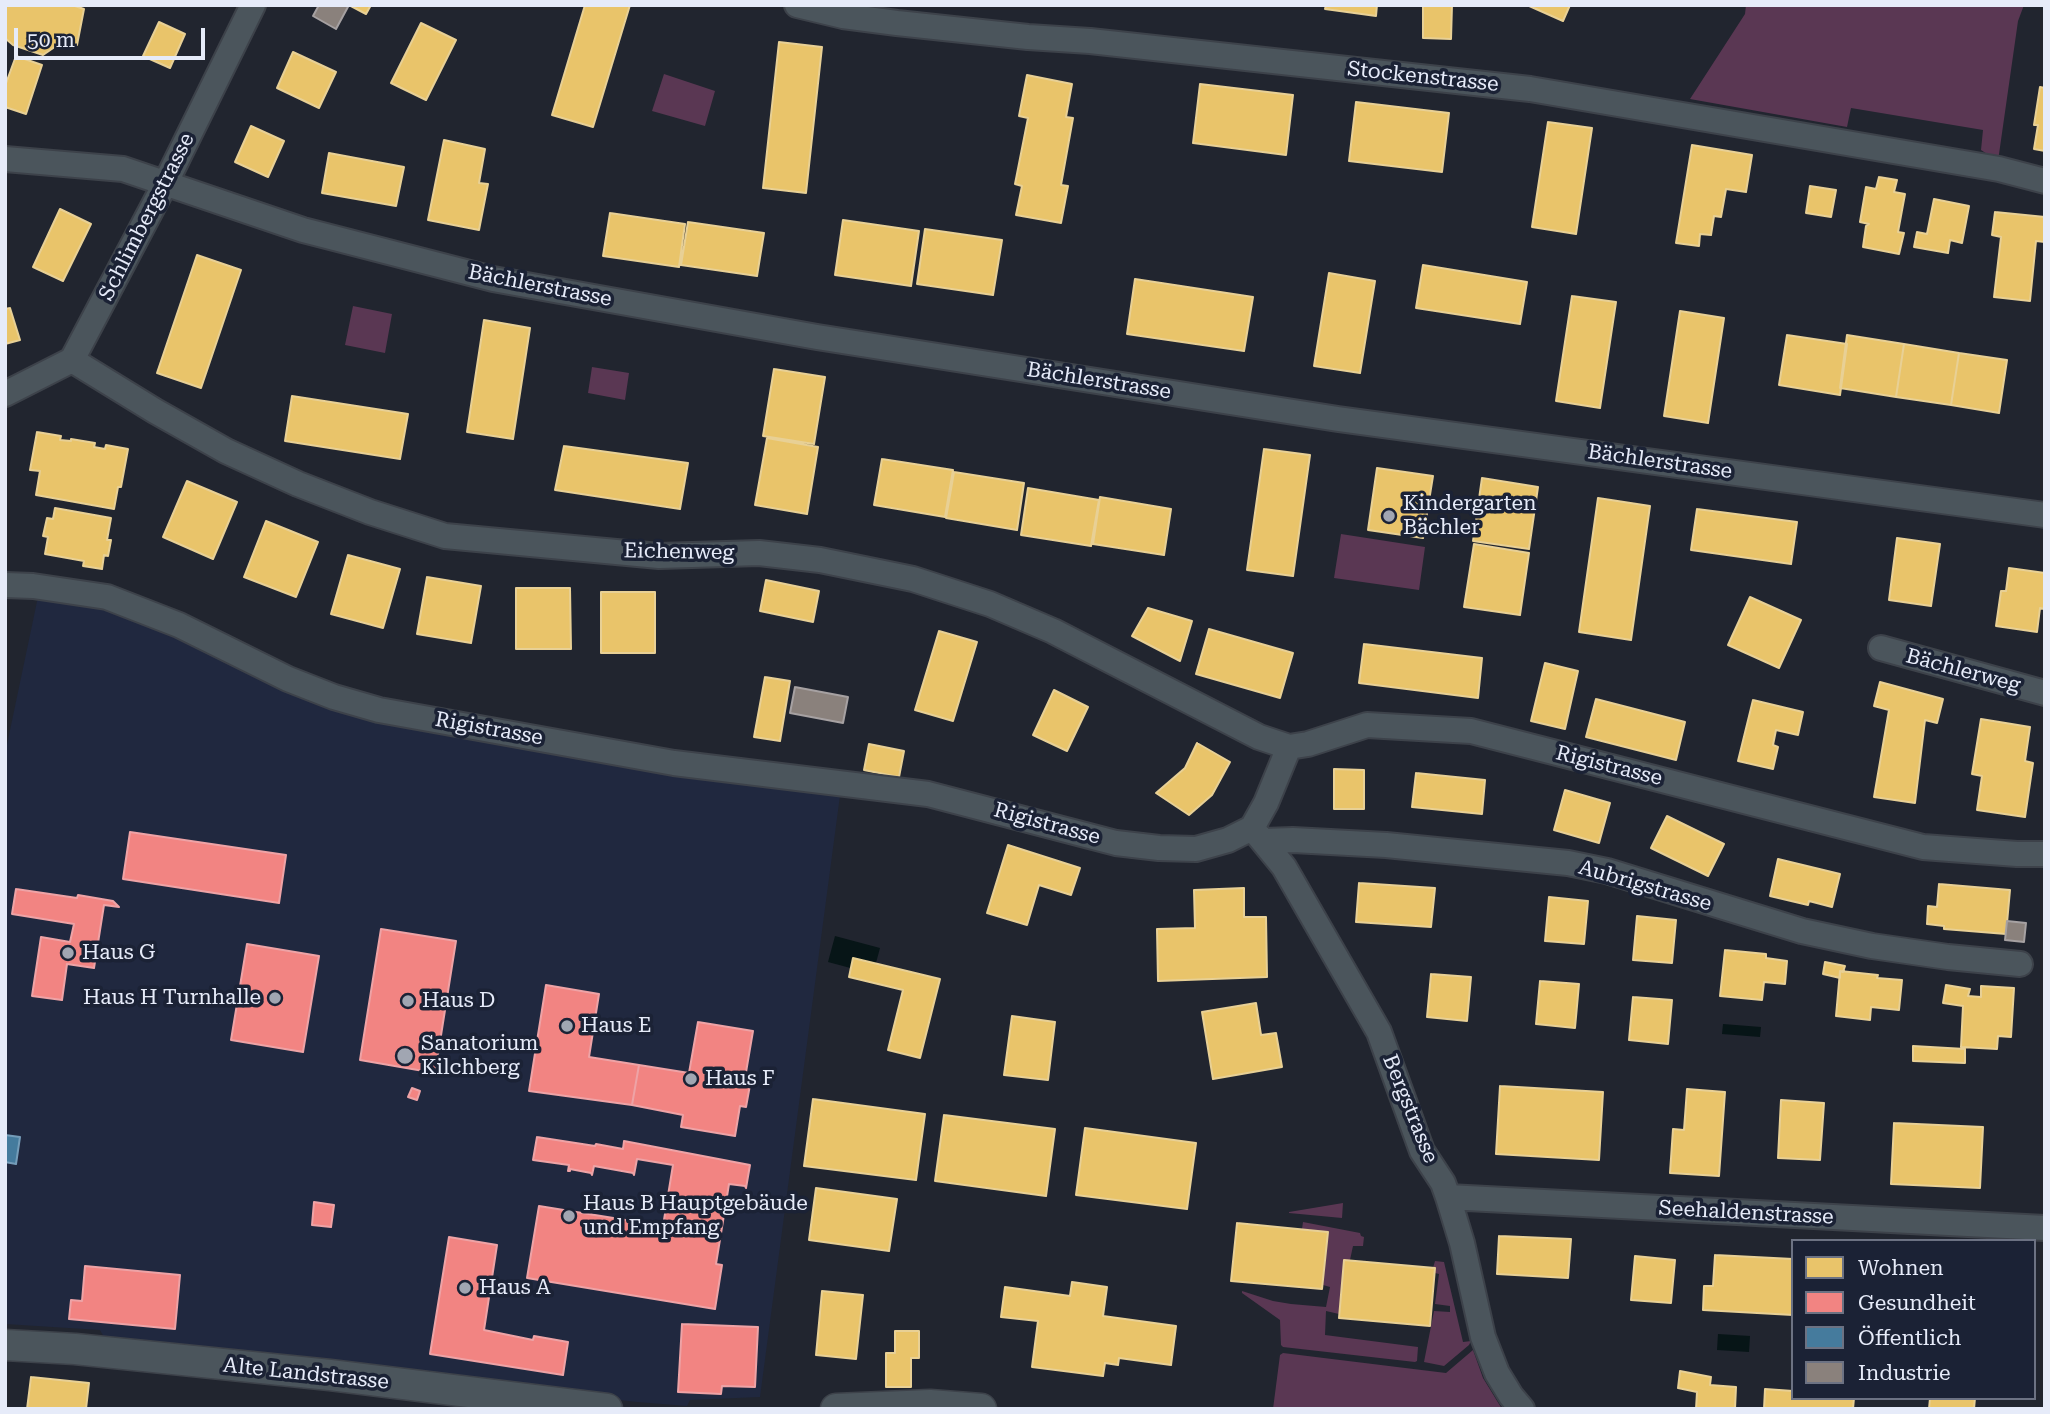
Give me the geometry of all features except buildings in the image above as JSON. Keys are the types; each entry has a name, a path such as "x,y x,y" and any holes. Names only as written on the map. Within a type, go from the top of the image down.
{"street":[{"name":"Schlimbergstrasse","path":"72,360 166,182 253,5"},
{"name":"Stockenstrasse","path":"797,5 843,16 897,23 1090,41 1530,89 1999,169 2045,181"},
{"name":"Bächlerstrasse","path":"5,159 123,169 257,215 365,247 493,279 708,318 1338,419 2045,515"},
{"path":"5,394 72,360"},
{"name":"Eichenweg","path":"72,360 226,451 298,484 445,536 659,556 759,553 820,560 913,579 990,604 1053,631 1259,737 1289,747"},
{"name":"Rigistrasse","path":"5,584 107,597 179,625 288,679 334,697 379,709 674,763 928,794 1116,843 1196,849 1258,835"},
{"name":"Bächlerweg","path":"1881,648 2045,693"},
{"name":"Rigistrasse","path":"1289,747 1308,744 1367,725 1471,731 1923,847 2045,854"},
{"path":"1258,835 1266,803 1289,747"},
{"name":"Aubrigstrasse","path":"1258,835 1568,863 1607,872 1802,931 1872,946 2020,964"},
{"name":"Bergstrasse","path":"1258,835 1284,867 1379,1032 1422,1151 1443,1183 1448,1197 1462,1244 1483,1337 1497,1373 1522,1409"},
{"name":"Seehaldenstrasse","path":"1448,1197 2045,1228"},
{"name":"Alte Landstrasse","path":"5,1345 75,1349 330,1375 607,1409"},
{"path":"836,1409 930,1405 981,1409"}],"shaded area":[{"path":"1746,5 2024,5 2018,21 1998,161 1981,150 1983,130 1851,108 1847,127 1690,99 1745,14"},
{"path":"664,74 715,91 705,126 652,111"},
{"path":"353,306 392,314 385,353 345,345"},
{"path":"592,367 629,373 625,400 588,393"},
{"path":"1341,534 1425,547 1419,590 1334,578"},
{"name":"Sanatorium Kilchberg","path":"39,592 119,608 285,685 841,788 760,1397 690,1400 687,1406 637,1402 106,1341 100,1330 5,1324 5,754"},
{"path":"835,936 880,948 873,974 828,962"},
{"path":"1723,1024 1761,1027 1760,1037 1722,1034"},
{"path":"1343,1203 1342,1218 1289,1213 1289,1212"},
{"path":"1303,1222 1360,1233 1364,1237 1363,1246 1353,1246 1350,1260 1344,1260 1339,1314 1326,1311 1325,1335 1418,1347 1417,1361 1281,1345 1280,1320 1242,1291 1273,1301 1326,1307 1330,1287 1323,1285 1328,1232 1302,1229"},
{"path":"1435,1261 1444,1262 1463,1342 1471,1341 1444,1366 1424,1362 1434,1311 1450,1312 1450,1306 1435,1304 1439,1274 1435,1273 1433,1268"},
{"path":"1718,1334 1750,1336 1749,1352 1717,1350"},
{"path":"1473,1350 1483,1378 1502,1409 1273,1409 1280,1355 1283,1353 1446,1373"}],"place":[{"name":"Kindergarten Bächler","path":"1389,516"},
{"name":"Haus G","path":"68,953"},
{"name":"Haus H Turnhalle","path":"275,998"},
{"name":"Haus D","path":"408,1001"},
{"name":"Haus E","path":"567,1026"},
{"name":"Sanatorium Kilchberg","path":"405,1056"},
{"name":"Haus F","path":"691,1079"},
{"name":"Haus B Hauptgebäude und Empfang","path":"569,1216"},
{"name":"Haus A","path":"465,1288"}]}
